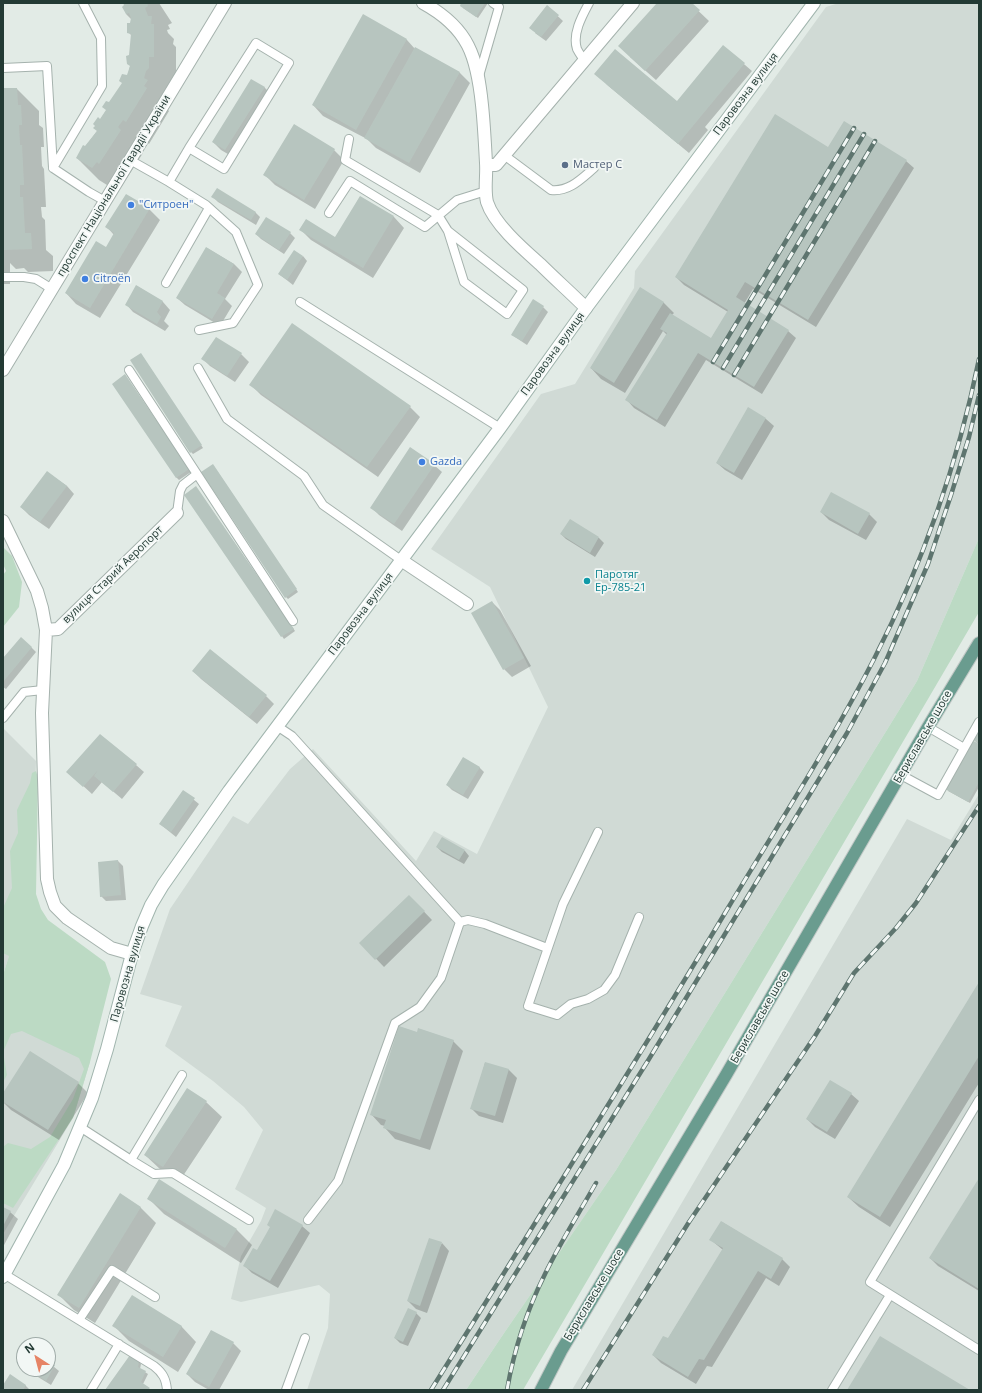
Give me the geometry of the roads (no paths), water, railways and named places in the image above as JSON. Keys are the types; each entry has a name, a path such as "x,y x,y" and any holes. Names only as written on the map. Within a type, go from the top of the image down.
{"main road":[{"name":"Бериславське шосе","path":"540,1390 561,1351 722,1081 928,727 979,643"}],"street":[{"name":"проспект Національної Гвардії України","path":"3,370 225,3"},
{"path":"423,3 444,16 458,30 473,54 479,76 487,165 487,202 492,213 512,238 586,308"},
{"path":"487,165 496,165 633,3"},
{"name":"Паровозна вулиця","path":"4,1276 64,1165 92,1098 105,1056 132,954 151,905 162,885 277,726 500,428 586,308 814,3"},
{"name":"вулиця Старий Аеропорт","path":"46,630 58,629 177,513"},
{"path":"3,521 36,591 42,608 46,630 42,713 47,879 50,892 55,906 66,918 112,948 132,954"},
{"path":"401,560 467,604"}],"lane":[{"path":"53,168 102,86 101,38 83,3"},
{"path":"479,76 499,7 493,3"},
{"path":"584,60 577,49 576,38 581,18 589,3"},
{"path":"169,182 189,148 256,43 289,63 224,170 189,148"},
{"path":"3,68 47,66 53,168"},
{"path":"349,140 345,160 438,216 448,231 464,282 507,314 523,290 448,231"},
{"path":"504,155 551,190 559,191 566,189 594,168"},
{"path":"130,160 169,182 209,208 236,232 258,285 233,323 199,330"},
{"path":"53,168 105,201"},
{"path":"329,213 350,181 425,227 457,200 486,191"},
{"path":"166,283 209,208"},
{"path":"3,277 24,277 36,279 52,289"},
{"path":"300,302 500,428"},
{"path":"198,368 227,418 304,476 323,504 401,560"},
{"path":"129,370 293,621"},
{"path":"177,513 180,491 183,485 197,474"},
{"path":"3,718 24,692 43,690"},
{"path":"901,775 938,795 979,722"},
{"path":"277,726 292,736 460,922"},
{"path":"928,727 964,748"},
{"path":"598,832 563,904 528,1006 557,1015 571,1004 588,999 604,990 615,975 639,917"},
{"path":"460,922 468,920 485,924 547,948"},
{"path":"308,1220 338,1181 395,1023 420,1007 442,978 460,922"},
{"path":"130,1160 182,1075"},
{"path":"979,1100 870,1282 979,1350"},
{"path":"80,1127 154,1174 173,1173 249,1220"},
{"path":"79,1320 112,1270 155,1297"},
{"path":"4,1276 154,1366 162,1372 167,1390"},
{"path":"832,1390 890,1295"},
{"path":"286,1390 305,1338"},
{"path":"91,1390 119,1344"}],"railway":[{"path":"713,362 854,128"},
{"path":"723,368 864,134"},
{"path":"734,375 875,141"},
{"path":"431,1390 655,1029 840,723 874,659 908,587 923,550 949,475 979,359"},
{"path":"443,1390 649,1059 847,733 885,663 928,564 969,437 979,395"},
{"path":"583,1390 689,1222 815,1036 854,973 896,928 916,903 979,806"},
{"path":"507,1390 517,1345 532,1302 557,1251 596,1183"}],"place":[{"name":"Мастер С","path":"565,165"},
{"name":"\"Ситроен\"","path":"131,205"},
{"name":"Citroën","path":"85,279"},
{"name":"Gazda","path":"422,462"},
{"name":"Паротяг Ер-785-21","path":"587,581"}]}
